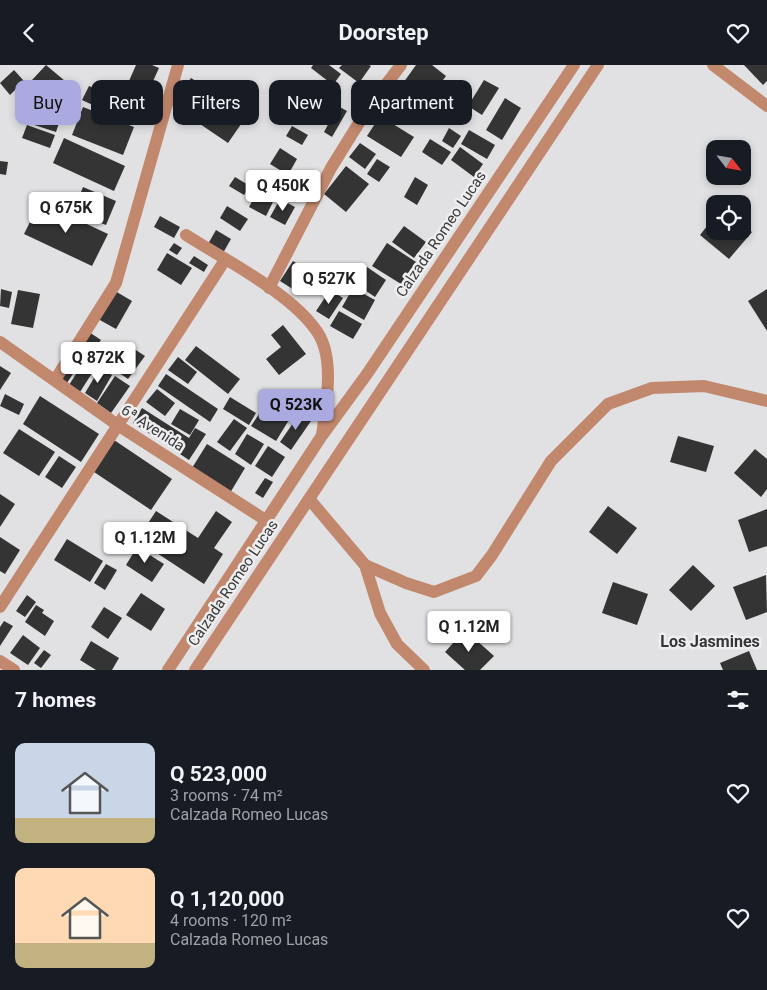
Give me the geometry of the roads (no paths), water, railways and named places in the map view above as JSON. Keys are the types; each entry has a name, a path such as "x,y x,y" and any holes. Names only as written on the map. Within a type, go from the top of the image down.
{"street":[{"path":"55,380 116,283 144,178 178,65"},
{"path":"269,288 331,168 370,105 401,65"},
{"name":"Calzada Romeo Lucas","path":"168,670 321,437 372,366 574,65"},
{"name":"Calzada Romeo Lucas","path":"195,670 310,500 383,385 598,65"},
{"path":"713,65 767,105"},
{"path":"186,235 269,288 297,309 318,334 326,359 328,387 321,437"},
{"path":"0,607 225,260"},
{"name":"6ª Avenida","path":"0,342 119,426 267,521"},
{"path":"365,565 434,592 476,576 492,555 552,461 608,404 652,388 704,386 767,401"},
{"path":"310,500 365,565 380,613 396,644 424,670"},
{"path":"0,661 14,670"}],"district":[{"name":"Los Jasmines","path":"710,641"}]}
